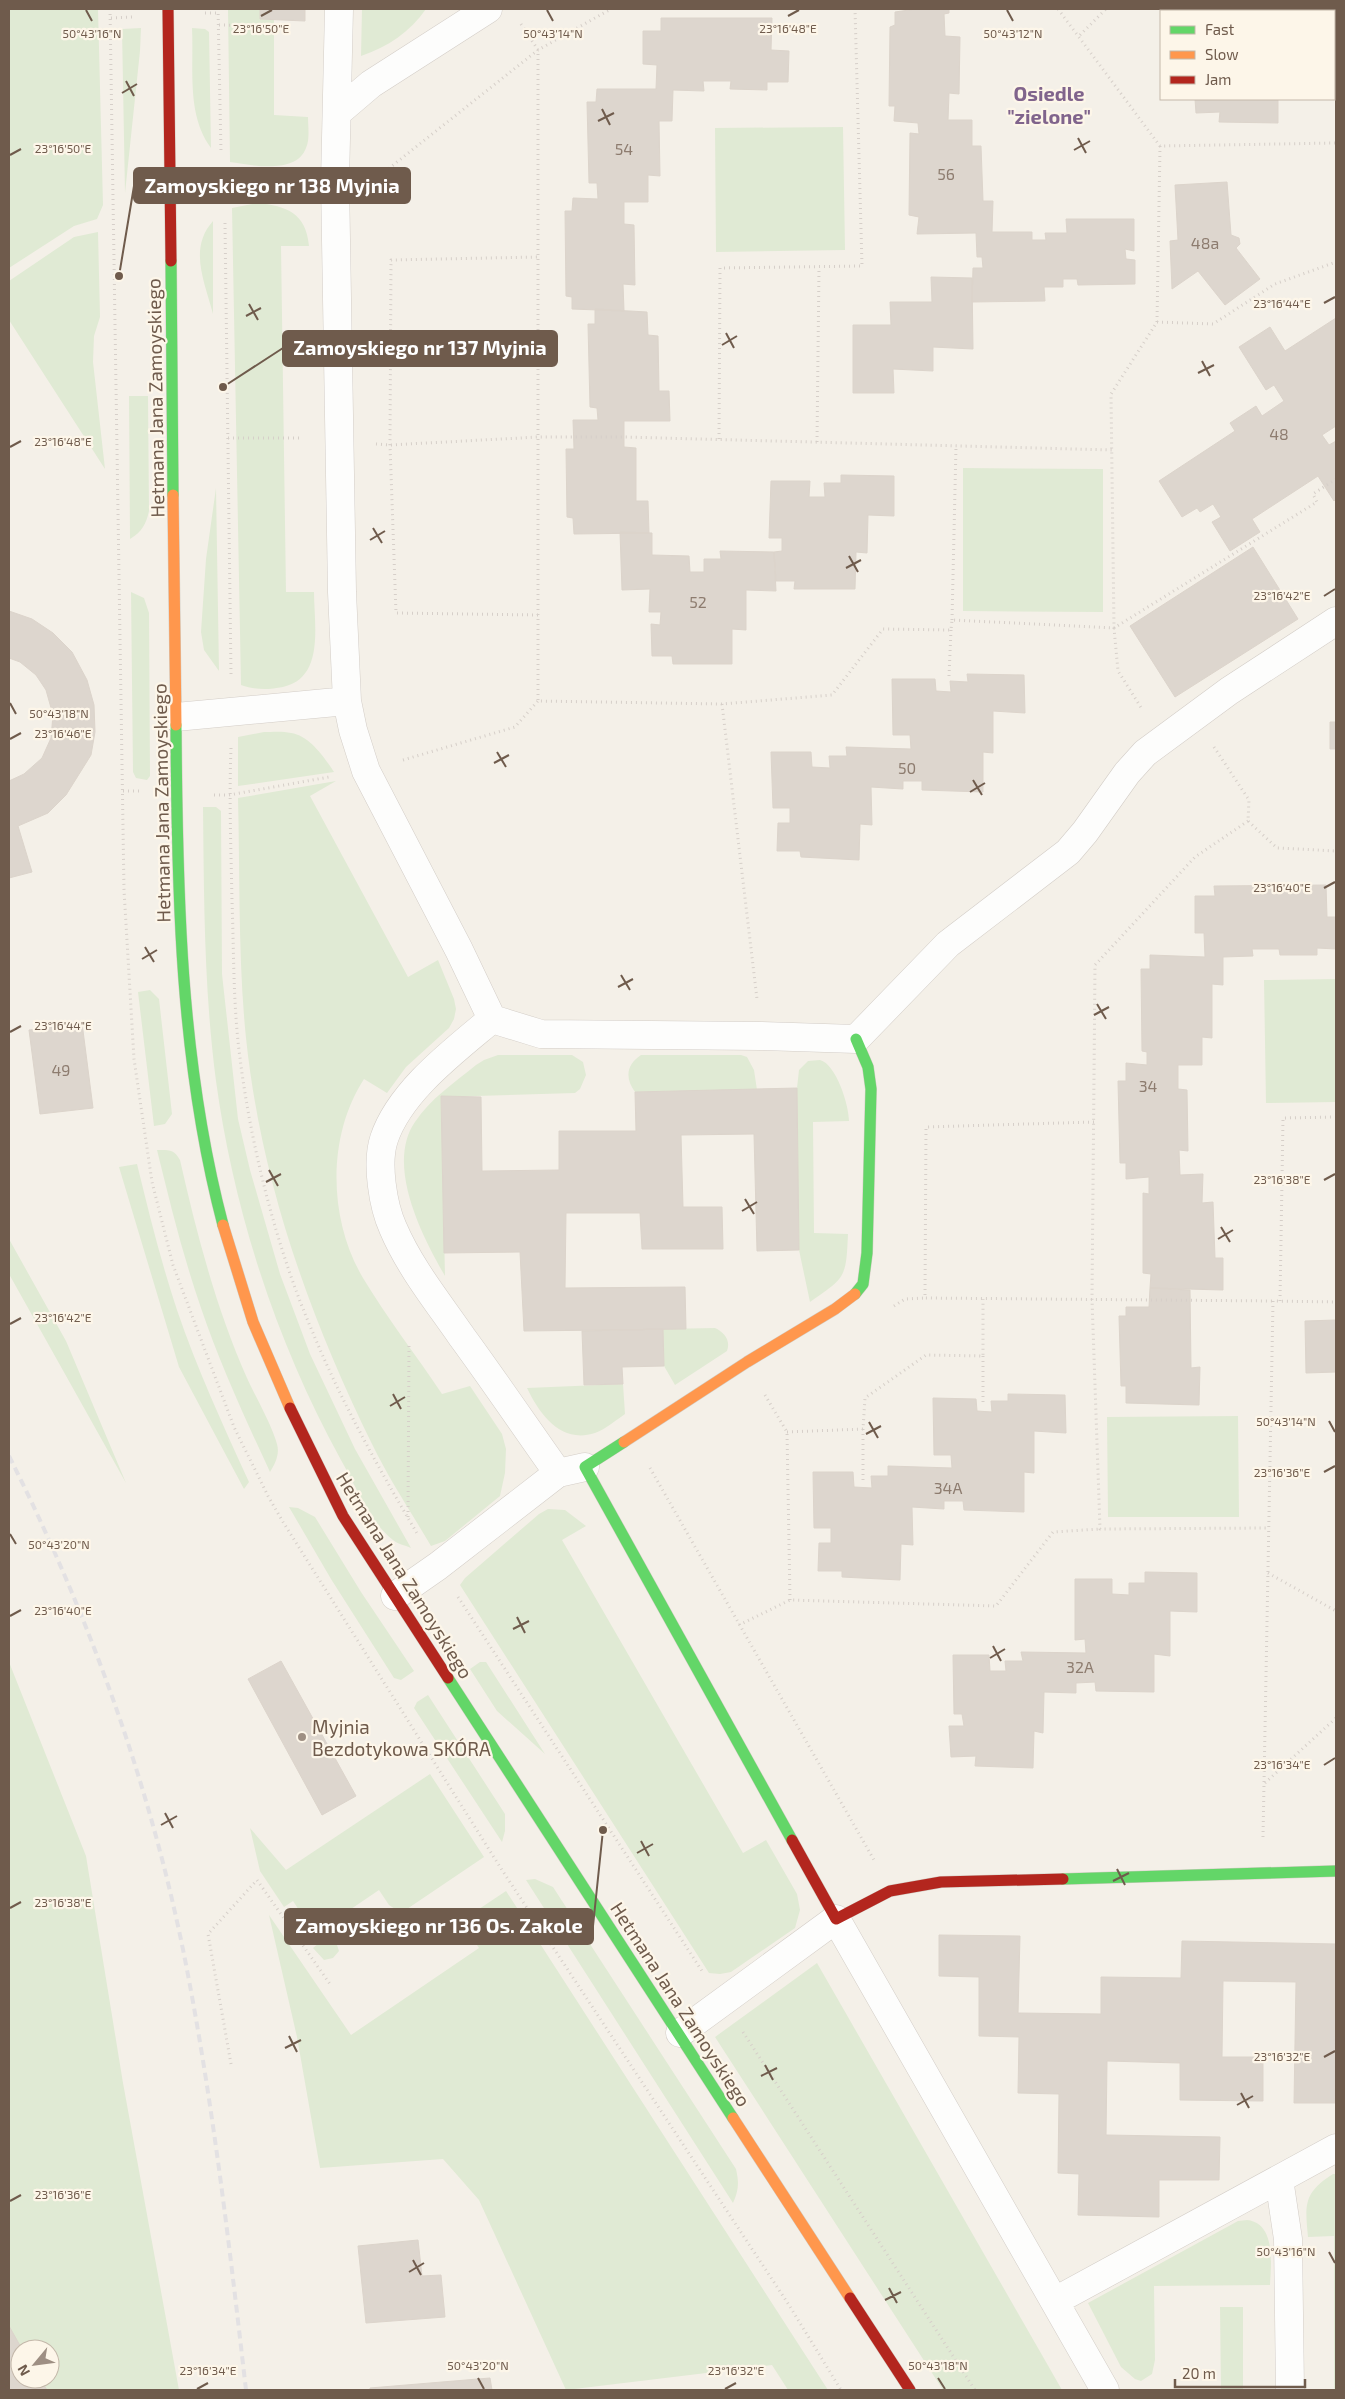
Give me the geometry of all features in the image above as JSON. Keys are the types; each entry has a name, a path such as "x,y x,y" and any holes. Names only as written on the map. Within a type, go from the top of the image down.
{"street":[{"name":"Hetmana Jana Zamoyskiego","path":"168,9 176,717 183,980 190,1055 207,1163 230,1254 261,1345 297,1427 343,1516 910,2390"},
{"path":"339,9 335,181 347,701 353,730 366,770 459,950 492,1019 541,1034 856,1039 948,944 1068,852 1085,832 1127,773 1145,753 1229,691 1336,621"},
{"path":"337,113 371,84 488,9"},
{"path":"171,190 335,181"},
{"path":"176,717 347,701"},
{"path":"492,1019 425,1078 397,1114 384,1140 381,1169 384,1198 392,1227 405,1253 558,1473"},
{"path":"395,1596 438,1566 558,1473 585,1467 747,1362 835,1309 852,1297 863,1284 867,1253 871,1088 868,1067 856,1039"},
{"path":"585,1467 836,1919 1105,2390"},
{"path":"680,2033 836,1919 890,1891 941,1882 1336,1871"},
{"path":"1055,2301 1336,2148"},
{"path":"1279,2179 1288,2239 1290,2390"}],"path":[{"path":"110,9 124,890 134,1059 152,1182 174,1264 234,1426 268,1496 283,1522 497,1862 789,2306 842,2390"},
{"path":"373,181 538,50 611,9"},
{"path":"719,439 720,268 862,266 855,9"},
{"path":"1058,9 1080,35 1160,146 1157,322 1111,394 1114,628 1118,671 1146,716"},
{"path":"1080,35 1106,9"},
{"path":"111,18 135,16"},
{"path":"517,17 538,50 538,701 722,704 832,695 883,629 951,630"},
{"path":"219,25 274,26"},
{"path":"1160,146 1336,143"},
{"path":"538,257 391,260 390,446 396,613 538,615"},
{"path":"1157,322 1212,324 1275,284 1336,262"},
{"path":"817,442 819,267"},
{"path":"284,437 228,438 232,712 229,796 236,1024 244,1085 260,1167 284,1250 312,1332 374,1460 486,1643"},
{"path":"340,441 390,446 538,437 719,439 1112,450"},
{"path":"948,676 952,620 956,445"},
{"path":"952,620 1114,628 1317,502 1313,494 1336,479"},
{"path":"722,704 761,1036"},
{"path":"1212,744 1248,800 1248,821 1277,848 1336,851"},
{"path":"1100,1530 1092,1299 1095,964 1195,856 1248,821"},
{"path":"1280,1301 1283,1118 1336,1117"},
{"path":"1094,1122 926,1127 925,1298 1336,1302"},
{"path":"982,1300 984,1406"},
{"path":"1263,1872 1273,1301"},
{"path":"408,1518 409,1344"},
{"path":"863,1482 864,1398 926,1355 983,1356"},
{"path":"761,1388 787,1432 790,1600"},
{"path":"787,1432 863,1428"},
{"path":"646,1460 738,1625 875,1862"},
{"path":"738,1625 790,1600 996,1606 1053,1532 1268,1528"},
{"path":"1268,1572 1336,1611"},
{"path":"1264,1784 1336,1718"},
{"path":"231,2064 208,1934 257,1880 330,1984"}],"green space":[{"path":"9,9 98,9 103,205 97,219 74,226 9,268"},
{"path":"228,9 260,9 260,19 274,20 274,115 308,117 306,148 301,156 293,162 283,165 261,166 230,162"},
{"path":"362,9 426,9 413,25 398,38 361,56"},
{"path":"141,28 140,51 125,193 122,29"},
{"path":"192,28 205,29 209,32 211,148 203,135 195,106 192,74"},
{"path":"843,127 845,250 716,252 715,128"},
{"path":"257,203 277,206 293,213 304,226 309,246 281,246 286,592 314,592 314,648 306,673 296,682 283,687 267,689 256,689 241,685 232,208"},
{"path":"213,221 213,314 203,278 200,254 205,232"},
{"path":"98,232 100,317 94,336 93,362 105,469 9,320 9,281 74,237"},
{"path":"129,396 148,396 149,511 143,527 138,534 130,539"},
{"path":"963,468 1103,469 1103,612 963,611"},
{"path":"216,488 219,671 204,650 201,632 206,559"},
{"path":"131,592 144,598 149,613 150,776 147,780 136,778 133,772"},
{"path":"264,732 288,732 304,738 316,748 334,772 238,786 238,737"},
{"path":"336,781 310,796 408,977 438,960 454,999 456,1009 454,1019 449,1028 406,1067 387,1093 364,1079 352,1101 343,1126 338,1151 336,1178 343,1230 351,1255 372,1293 442,1394 470,1386 502,1434 506,1449 505,1473 500,1496 445,1541 431,1546 372,1444 349,1396 308,1297 276,1196 263,1144 246,1038 240,948 238,798"},
{"path":"203,807 216,807 221,811 222,974 238,1119 250,1170 280,1274 310,1354 355,1449 411,1548 395,1541 377,1523 364,1503 318,1416 278,1324 247,1228 224,1130 212,1047 205,944"},
{"path":"1336,979 1336,1102 1266,1103 1264,980"},
{"path":"150,990 159,999 172,1114 165,1124 154,1126 138,992"},
{"path":"498,1055 572,1055 583,1062 586,1075 580,1089 575,1093 441,1097 445,1276 427,1242 410,1201 404,1159 407,1139 415,1122 435,1099 476,1065"},
{"path":"641,1055 741,1055 747,1057 754,1070 757,1090 635,1092 630,1082 629,1072 632,1063"},
{"path":"820,1060 826,1063 836,1077 847,1105 849,1121 813,1122 814,1233 848,1234 845,1268 842,1275 831,1287 810,1302 799,1250 797,1088 799,1070 808,1061"},
{"path":"157,1150 171,1151 180,1160 200,1243 226,1325 247,1378 277,1444 277,1455 270,1472 208,1329 194,1288"},
{"path":"137,1164 160,1256 177,1310 220,1418 249,1482 244,1489 179,1367 119,1167"},
{"path":"9,1239 66,1341 126,1483 9,1274"},
{"path":"715,1328 726,1337 728,1343 727,1351 675,1385 664,1366 663,1329"},
{"path":"623,1384 625,1414 595,1433 583,1435 562,1431 553,1425 538,1408 527,1388"},
{"path":"1238,1416 1239,1517 1108,1517 1107,1417"},
{"path":"289,1507 298,1508 315,1517 361,1592 414,1671 401,1680 394,1678 331,1579"},
{"path":"548,1509 565,1510 586,1526 562,1540 743,1853 766,1840 797,1894 800,1910 795,1928 731,1972 709,1973 460,1585 465,1578 539,1514"},
{"path":"9,1662 86,1856 123,2083 179,2390 9,2390"},
{"path":"480,1662 486,1662 545,1754 497,1711 470,1669"},
{"path":"428,1695 505,1814 505,1831 502,1842 414,1708 417,1702"},
{"path":"430,1774 484,1857 407,1909 398,1911 389,1905 379,1890 326,1926 339,1951 333,1958 324,1960 313,1948 320,1942 293,1901 284,1907 260,1871 250,1828 286,1870"},
{"path":"535,1879 553,1887 736,2169 738,2186 733,2203 526,1880"},
{"path":"506,1891 828,2390 788,2390 772,2365 566,2390 479,2200 443,2159 320,2168 297,2037 269,1915 351,2035 479,1948 461,1921"},
{"path":"817,1963 1062,2390 943,2390 715,2037"},
{"path":"1333,2174 1336,2174 1336,2390 1334,2390 1334,2236 1308,2237 1306,2216 1311,2194 1316,2187"},
{"path":"1247,2220 1263,2228 1267,2236 1271,2256 1270,2285 1154,2286 1155,2360 1152,2374 1141,2381 1135,2379 1121,2367 1088,2303 1238,2221"},
{"path":"1220,2307 1243,2307 1243,2390 1221,2390"}],"building":[{"path":"260,9 305,9 305,21 260,19"},
{"path":"916,9 949,9 949,13 944,14 945,36 960,37 959,94 949,93 948,120 972,120 972,146 981,146 983,201 993,201 992,232 1032,232 1032,240 1046,240 1045,233 1067,233 1066,219 1134,219 1134,251 1125,249 1126,259 1135,260 1135,284 1078,285 1077,279 1063,279 1063,287 1044,287 1045,301 972,302 973,268 983,268 982,257 977,257 976,233 917,234 919,217 909,215 910,133 919,134 918,123 894,121 895,106 889,106 890,27 895,25 895,12"},
{"path":"1336,9 1336,38 1335,10 1266,10"},
{"path":"661,18 772,18 771,50 789,51 788,82 767,82 767,90 730,89 731,81 703,81 704,91 673,90 672,121 659,121 660,176 648,175 648,202 624,202 624,224 634,225 635,285 623,284 624,311 572,309 572,297 566,296 565,211 572,211 573,198 598,199 597,183 589,183 587,102 596,102 597,89 656,89 657,65 643,64 643,31 661,31"},
{"path":"1195,100 1278,100 1278,123 1219,122 1220,112 1196,113"},
{"path":"1227,182 1231,235 1239,238 1240,244 1236,248 1260,279 1225,305 1198,271 1172,289 1170,241 1178,240 1175,185"},
{"path":"931,277 972,278 973,349 933,347 933,371 893,369 894,393 853,393 853,325 891,325 890,302 932,302"},
{"path":"595,309 647,312 648,335 658,336 659,391 669,391 670,421 624,421 624,447 636,448 636,501 648,501 649,533 574,534 573,518 567,517 566,449 574,449 573,420 598,420 597,408 590,407 588,324 595,324"},
{"path":"1336,318 1336,426 1322,435 1329,445 1336,441 1336,499 1334,501 1318,476 1252,519 1260,532 1230,551 1212,522 1221,517 1213,504 1200,512 1197,508 1182,517 1159,481 1235,431 1230,423 1256,406 1262,416 1284,401 1274,385 1266,390 1239,347 1270,327 1285,351"},
{"path":"841,475 894,476 894,516 868,515 867,553 856,552 855,589 794,589 795,581 776,581 774,552 782,551 782,538 769,538 771,481 810,481 809,497 825,497 824,483 841,483"},
{"path":"620,532 652,533 652,555 689,556 690,572 704,572 704,559 721,559 720,551 774,552 776,591 746,590 746,630 732,629 732,664 673,664 672,656 652,656 651,624 660,625 661,612 649,612 650,589 622,590"},
{"path":"1253,547 1298,619 1175,697 1130,626"},
{"path":"9,611 32,619 53,633 72,652 87,680 94,705 95,732 91,755 66,795 48,813 18,826 32,872 9,878 9,781 24,774 42,758 51,738 53,715 46,690 36,675 20,662 9,658"},
{"path":"967,674 1024,675 1025,713 993,711 993,753 983,752 983,792 922,790 922,781 903,781 903,789 871,787 872,825 860,824 859,860 801,857 800,851 777,851 778,823 790,823 790,808 773,808 771,752 811,752 812,767 830,768 829,756 847,756 846,747 911,749 910,735 893,735 892,679 935,679 936,691 951,692 950,681 968,682"},
{"path":"1330,722 1336,722 1336,749 1330,749"},
{"path":"1326,885 1327,917 1336,917 1336,949 1317,948 1317,955 1280,955 1279,949 1252,949 1253,956 1223,957 1223,985 1212,984 1212,1038 1202,1037 1202,1065 1178,1065 1178,1089 1187,1090 1188,1151 1179,1150 1180,1175 1203,1174 1202,1203 1213,1202 1215,1258 1223,1258 1223,1290 1150,1288 1151,1274 1143,1273 1143,1193 1149,1194 1149,1177 1126,1179 1126,1163 1120,1163 1118,1081 1126,1081 1126,1063 1147,1065 1147,1052 1142,1051 1141,969 1150,969 1150,955 1205,957 1204,933 1195,933 1195,896 1215,896 1214,886"},
{"path":"82,1023 93,1108 40,1114 29,1030"},
{"path":"797,1088 799,1250 757,1251 754,1134 681,1135 683,1207 722,1207 723,1249 642,1249 640,1213 566,1213 565,1288 685,1287 686,1329 524,1331 520,1252 444,1253 441,1096 481,1097 482,1171 559,1170 559,1131 636,1131 635,1092"},
{"path":"1150,1288 1190,1290 1191,1368 1200,1367 1199,1405 1126,1403 1126,1386 1121,1386 1119,1316 1126,1316 1126,1307 1149,1307"},
{"path":"1336,1320 1336,1372 1306,1373 1305,1321"},
{"path":"663,1329 664,1366 622,1367 623,1384 584,1385 582,1331"},
{"path":"1008,1394 1065,1395 1066,1433 1034,1431 1034,1473 1024,1472 1024,1512 964,1510 963,1501 944,1501 944,1509 912,1507 913,1545 901,1544 900,1580 842,1577 842,1571 818,1571 819,1543 831,1543 831,1528 814,1528 813,1472 853,1472 854,1487 872,1488 871,1476 888,1476 888,1466 952,1468 951,1455 934,1455 933,1398 976,1399 977,1411 992,1412 991,1401 1008,1401"},
{"path":"1145,1572 1197,1573 1197,1612 1170,1611 1170,1656 1154,1654 1154,1692 1096,1691 1095,1682 1076,1683 1076,1693 1044,1692 1043,1733 1034,1731 1033,1768 975,1766 976,1756 951,1757 949,1726 964,1726 962,1714 954,1714 953,1655 989,1655 990,1671 1006,1671 1005,1661 1023,1661 1021,1652 1086,1653 1085,1639 1075,1640 1075,1579 1112,1579 1112,1594 1129,1595 1129,1583 1145,1583"},
{"name":"Myjnia Bezdotykowa SKÓRA","path":"281,1661 356,1796 322,1815 248,1679"},
{"path":"939,1935 1020,1936 1018,2013 1101,2014 1101,1977 1181,1978 1182,1941 1336,1944 1335,2103 1294,2103 1296,1982 1223,1981 1222,2057 1263,2057 1263,2101 1180,2100 1180,2063 1107,2061 1106,2135 1220,2137 1219,2180 1159,2180 1159,2217 1078,2215 1079,2174 1058,2173 1059,2094 1018,2093 1019,2037 979,2036 979,1977 939,1976"},
{"path":"418,2240 422,2276 441,2275 445,2317 366,2323 358,2246"},
{"path":"9,2326 16,2339 10,2339 10,2389 47,2390 9,2390"},
{"path":"490,2378 492,2390 370,2390 370,2388"}],"railway":[{"path":"9,1456 39,1518 93,1644 138,1775 157,1841 188,1975 206,2078 246,2390"}],"traffic: fast":[{"path":"171,261 173,495"},
{"path":"176,725 180,914 189,1039 209,1164 223,1225"},
{"path":"855,1294 863,1284 867,1253 871,1089 868,1067 856,1039"},
{"path":"624,1442 585,1467 792,1840"},
{"path":"448,1678 733,2118"},
{"path":"1063,1879 1336,1871"}],"traffic: slow":[{"path":"173,495 176,725"},
{"path":"223,1225 253,1322 290,1408"},
{"path":"624,1442 747,1362 835,1309 855,1294"},
{"path":"733,2118 850,2298"}],"traffic: jam":[{"path":"168,9 171,261"},
{"path":"290,1408 343,1516 448,1678"},
{"path":"792,1840 836,1919 890,1891 941,1882 1063,1879"},
{"path":"850,2298 910,2390"}],"place":[{"name":"Zamoyskiego nr 138 Myjnia","path":"119,276"},
{"name":"Zamoyskiego nr 137 Myjnia","path":"223,387"},
{"name":"Myjnia Bezdotykowa SKÓRA","path":"302,1737"},
{"name":"Zamoyskiego nr 136 Os. Zakole","path":"603,1830"}],"district":[{"name":"Osiedle \"zielone\"","path":"1049,104"}]}
